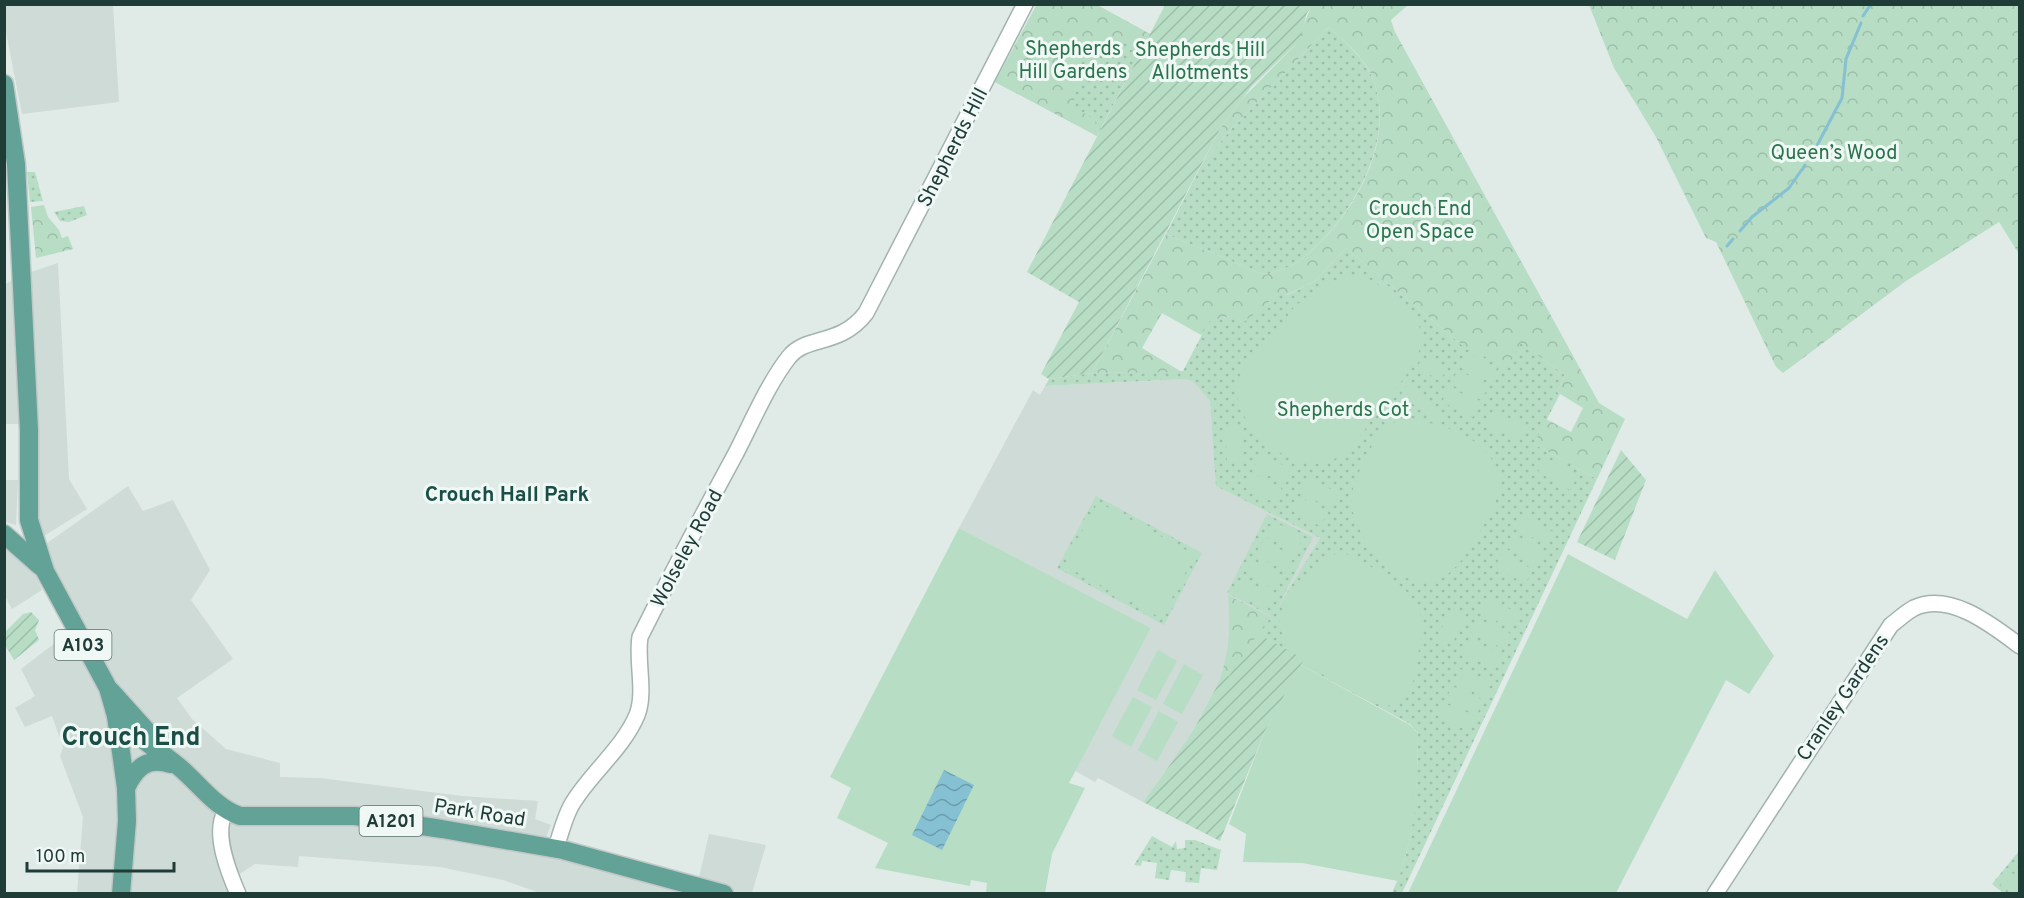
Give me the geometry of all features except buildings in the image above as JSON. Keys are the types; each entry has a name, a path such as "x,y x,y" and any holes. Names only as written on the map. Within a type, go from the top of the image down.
{"main road":[{"name":"A103","path":"4,84 16,164 29,430 28,509 32,534 45,572 108,688 116,716 126,788 127,821 121,894"},
{"path":"4,527 32,534"},
{"path":"4,534 24,549 45,572"},
{"path":"108,688 178,766 226,811"},
{"path":"116,716 129,729 178,766"},
{"path":"126,788 140,766 149,761 161,761 178,766"},
{"name":"Park Road","path":"226,811 247,816 355,816 556,848 723,894"}],"street":[{"name":"Shepherds Hill","path":"878,288 1025,4"},
{"name":"Wolseley Road","path":"556,848 573,802 608,761 638,714 640,698 637,654 640,637 789,357 798,348 830,340 856,326 866,313 878,288"},
{"name":"Cranley Gardens","path":"1715,894 1891,625 1915,608 1943,604 1975,615 2019,646"},
{"path":"226,811 222,816 221,832 228,866 238,894"}],"shaded area":[{"path":"4,5 113,5 119,102 22,114 5,27"},
{"path":"58,263 69,479 87,509 44,536 32,534 22,275"},
{"path":"13,280 19,424 5,424 5,284"},
{"path":"1185,379 1196,383 1210,401 1217,486 1320,538 1276,611 1215,692 1190,737 1143,802 1098,778 1095,782 1075,771 1151,628 959,528 1033,390 1040,395 1045,386"},
{"path":"5,480 18,480 16,525 5,522"},
{"path":"128,486 143,511 173,500 210,570 191,600 233,659 177,698 192,719 226,749 280,763 280,777 320,778 462,796 538,801 535,819 551,825 543,845 697,886 709,834 766,845 752,893 540,893 503,880 440,867 299,856 298,867 255,864 232,879 238,893 77,893 83,817 60,756 63,747 52,716 25,727 15,708 35,696 21,669 80,624 43,546"},
{"path":"5,539 28,555 42,590 12,609 5,596"}],"green space":[{"name":"Shepherds Hill Gardens","path":"1037,4 1097,5 1150,34 1133,42 1111,41 1095,55 1088,55 1077,61 1079,84 1074,90 1075,99 1070,104 1095,120 1097,136 995,82"},
{"name":"Shepherds Hill Gardens","path":"1037,5 1097,5 1150,34 1097,136 995,82"},
{"name":"Shepherds Hill Allotments","path":"1165,5 1313,5 1307,13 1301,35 1295,45 1252,86 1221,127 1092,373 1049,379 1041,374 1079,302 1027,272"},
{"name":"Crouch End Open Space","path":"1312,5 1408,5 1391,20 1395,32 1599,403 1625,419 1597,479 1534,444 1546,419 1571,432 1583,408 1557,392 1565,375 1521,343 1507,368 1462,345 1346,248 1315,281 1286,295 1283,290 1244,322 1235,321 1230,316 1210,321 1201,335 1162,313 1142,348 1182,372 1092,373 1166,234 1265,275 1299,261 1336,226 1351,204 1374,155 1379,129 1379,104 1373,79 1365,64 1354,50 1329,27 1232,128 1202,164 1221,127 1243,98 1295,45"},
{"name":"Queen’s Wood","path":"1589,5 2019,5 2019,254 1999,222 1906,281 1783,373 1776,367 1716,242 1706,238 1656,137 1614,68"},
{"path":"1329,27 1354,50 1365,64 1373,79 1379,103 1379,129 1374,154 1351,203 1335,225 1318,245 1299,261 1265,275 1166,234 1202,164 1232,128"},
{"path":"27,172 35,172 43,201 30,202"},
{"path":"44,205 48,217 59,230 62,238 68,236 73,249 36,258 31,207"},
{"path":"84,206 87,215 69,222 60,221 54,212"},
{"name":"Shepherds Cot","path":"1346,248 1462,345 1520,342 1565,375 1557,392 1560,394 1534,444 1597,479 1402,893 1392,893 1411,834 1416,794 1418,733 1410,724 1301,665 1272,718 1247,650 1271,616 1227,593 1267,514 1313,537 1277,609 1320,538 1216,486 1210,401 1194,382 1185,379 1045,386 1049,379 1092,373 1183,371 1209,321 1230,316 1241,322 1283,290 1287,295 1315,281"},
{"path":"1362,275 1395,297 1415,318 1421,337 1416,360 1402,381 1376,409 1367,427 1346,451 1333,460 1319,463 1289,458 1263,440 1244,416 1237,390 1241,374 1265,340 1281,328 1289,313 1306,297 1342,278"},
{"path":"1466,352 1497,368 1490,382 1459,367"},
{"path":"1423,357 1446,370 1440,381 1417,367"},
{"path":"1458,370 1489,386 1481,400 1450,384"},
{"path":"1407,385 1444,415 1437,424 1401,394"},
{"path":"1449,387 1480,403 1473,417 1442,402"},
{"path":"1493,411 1525,425 1519,440 1487,426"},
{"path":"1409,419 1438,425 1466,436 1487,454 1501,480 1498,495 1486,522 1462,560 1445,576 1425,582 1410,579 1396,572 1384,562 1363,535 1351,502 1355,481 1374,442 1388,426"},
{"path":"1241,425 1243,462 1227,463 1225,426"},
{"path":"1621,450 1646,480 1615,560 1577,542"},
{"path":"1262,454 1292,470 1285,484 1254,468"},
{"path":"1547,458 1578,475 1570,490 1538,472"},
{"path":"1252,473 1282,489 1275,503 1244,487"},
{"path":"1307,477 1338,493 1330,508 1299,492"},
{"path":"1096,496 1202,553 1164,625 1057,568"},
{"path":"1297,496 1328,512 1320,526 1290,510"},
{"path":"1098,502 1195,555 1161,618 1064,565"},
{"path":"1525,516 1555,533 1547,546 1517,528"},
{"path":"1273,521 1303,537 1296,552 1265,536"},
{"path":"959,528 1151,628 1069,783 1085,788 1052,854 1045,893 986,893 987,883 971,880 970,886 875,868 888,843 837,818 851,788 830,777"},
{"path":"1514,534 1544,551 1536,565 1506,547"},
{"path":"1263,541 1294,556 1287,571 1255,555"},
{"path":"1503,552 1533,570 1525,584 1495,566"},
{"path":"1337,553 1357,558 1395,581 1408,593 1421,617 1420,645 1413,683 1409,692 1395,705 1380,705 1366,700 1311,666 1287,642 1281,629 1280,615 1293,590 1315,568"},
{"path":"1568,554 1687,619 1715,570 1774,656 1749,694 1726,680 1616,893 1408,893"},
{"path":"1253,560 1284,576 1277,590 1246,574"},
{"path":"1243,579 1274,595 1267,610 1236,594"},
{"path":"1228,595 1271,617 1247,650 1272,718 1265,731 1173,760 1200,720 1218,683 1228,643"},
{"path":"1487,599 1519,613 1512,628 1481,614"},
{"path":"1452,607 1466,614 1452,645 1437,638"},
{"path":"31,612 39,620 35,630 39,640 14,660 5,645 5,632 23,614"},
{"path":"1478,619 1510,633 1503,648 1471,634"},
{"path":"1258,634 1304,659 1265,731 1220,841 1143,802 1190,737 1224,673 1229,676"},
{"path":"1469,640 1501,654 1494,668 1463,654"},
{"path":"1158,650 1177,661 1156,700 1137,690"},
{"path":"1184,664 1203,675 1182,714 1163,704"},
{"path":"1301,665 1410,725 1418,733 1415,807 1409,842 1398,881 1302,863 1243,862 1246,834 1229,824 1265,731"},
{"path":"1460,669 1491,682 1485,697 1453,683"},
{"path":"1452,686 1483,700 1477,715 1445,701"},
{"path":"1133,697 1152,707 1131,747 1112,736"},
{"path":"1444,703 1476,717 1469,731 1438,717"},
{"path":"1159,711 1178,722 1157,761 1138,750"},
{"path":"1152,836 1172,847 1176,841 1177,849 1185,848 1185,840 1195,840 1221,850 1217,870 1201,868 1199,883 1185,882 1186,872 1171,870 1169,880 1155,878 1157,863 1142,861 1141,866 1134,865"},
{"path":"2019,851 2019,893 2003,893 1992,884"},
{"path":"2011,872 2019,879 2019,893 2011,893 2000,885"}],"water":[{"path":"944,770 974,785 942,850 912,835"}],"waterway":[{"path":"1863,16 1871,4"},
{"path":"1812,155 1842,98 1846,59 1861,23"},
{"path":"1740,231 1752,217 1789,188 1805,165"},
{"path":"1727,246 1733,239"}],"district":[{"name":"Crouch Hall Park","path":"507,494"},
{"name":"Crouch End","path":"131,736"}]}
